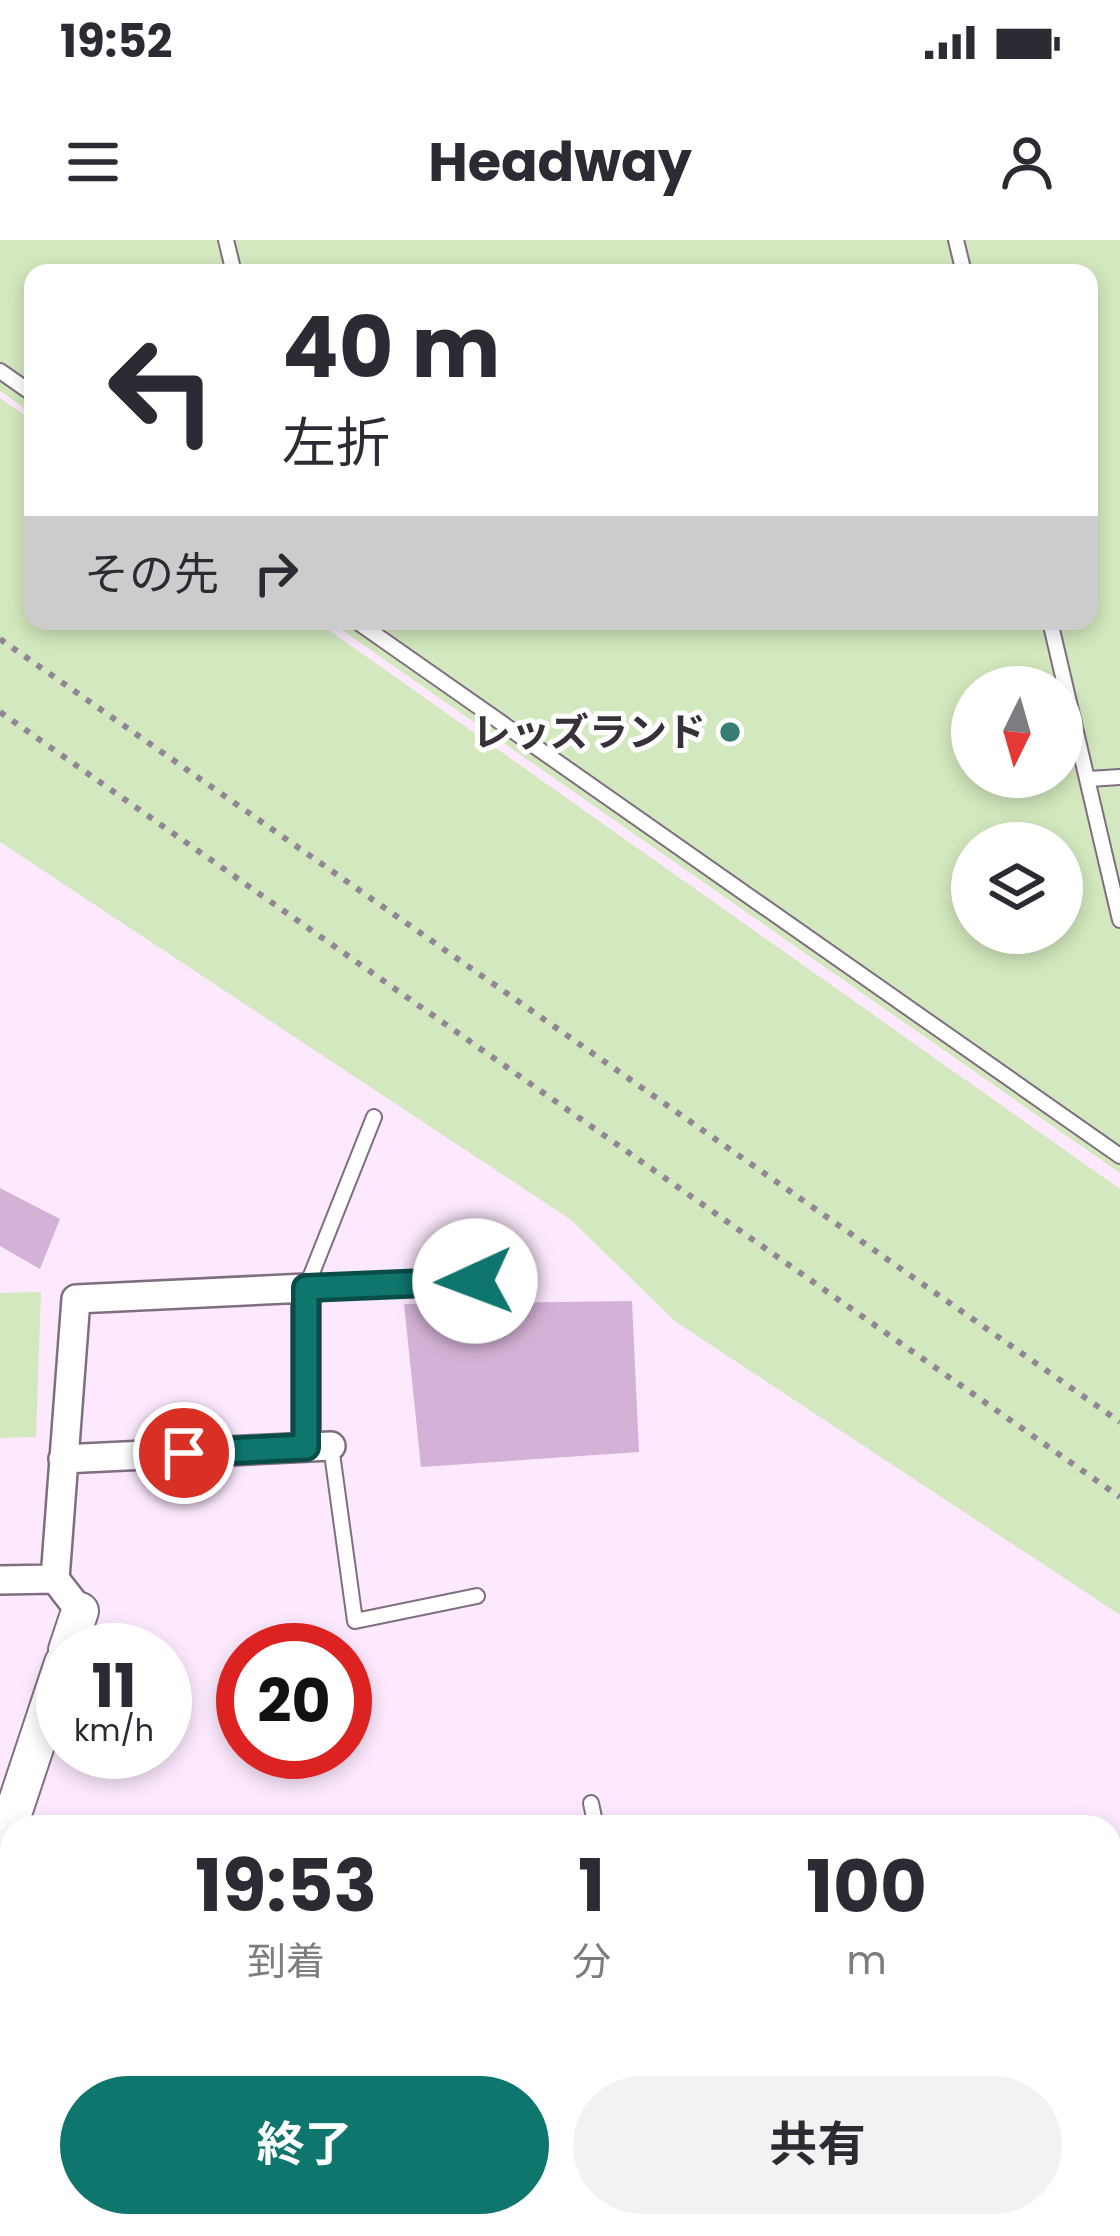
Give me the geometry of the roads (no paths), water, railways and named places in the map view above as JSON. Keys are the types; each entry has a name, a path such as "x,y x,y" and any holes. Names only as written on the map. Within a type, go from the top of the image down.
{"street":[{"path":"63,1459 318,1446 306,1288 76,1298 63,1459 55,1579 80,1611 76,1623"},
{"path":"0,1580 55,1579"},
{"path":"13,1815 36,1744"}],"lane":[{"path":"369,630 1120,1156"},
{"path":"1052,630 1120,920"},
{"path":"1089,779 1120,777"},
{"path":"374,1117 306,1288 475,1281"},
{"path":"318,1446 356,1621 477,1596"},
{"path":"591,1803 594,1815"}],"place":[{"name":"レッズランド","path":"730,732"}]}
